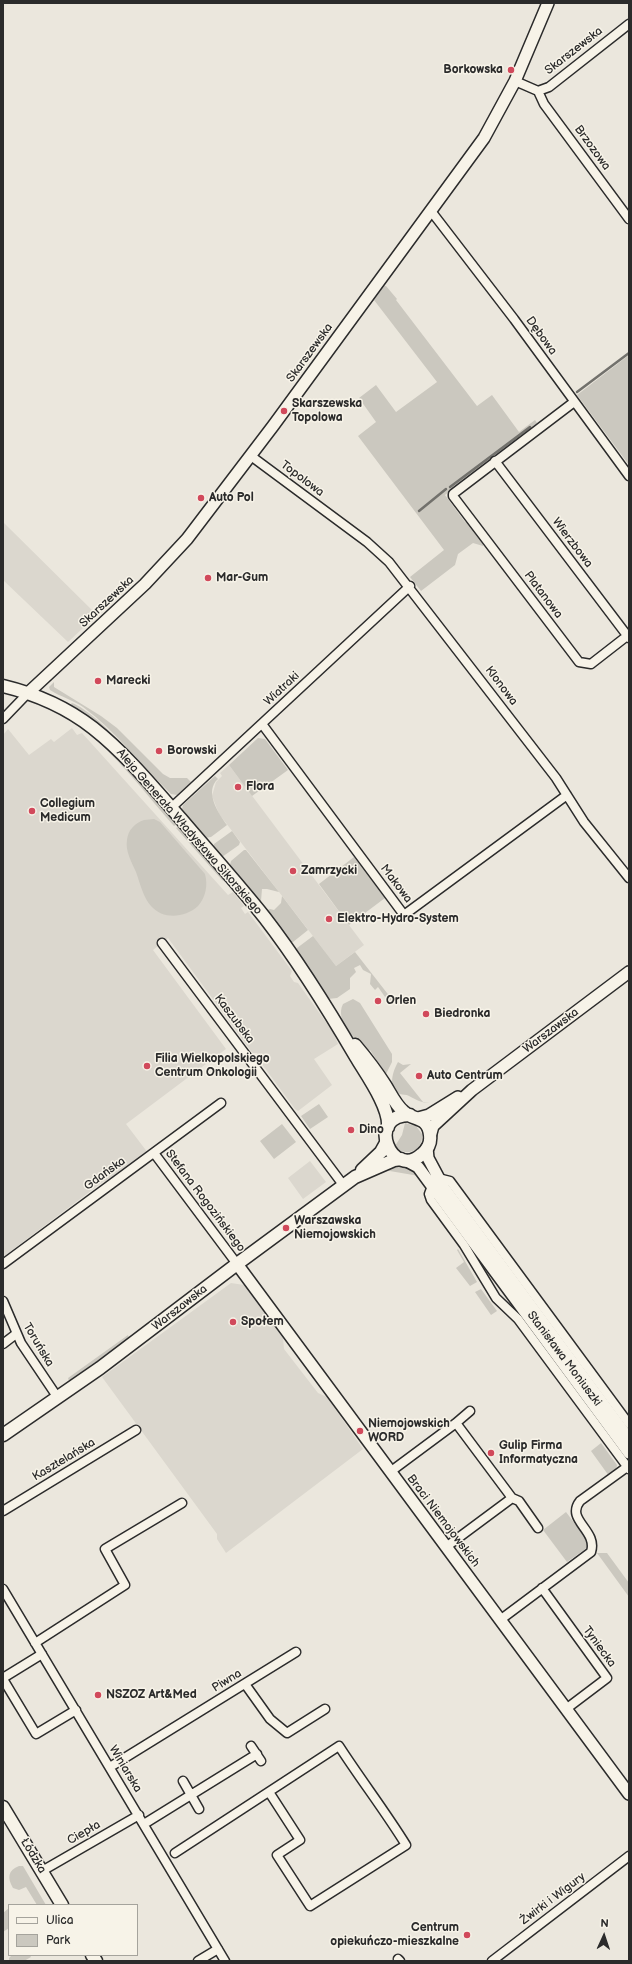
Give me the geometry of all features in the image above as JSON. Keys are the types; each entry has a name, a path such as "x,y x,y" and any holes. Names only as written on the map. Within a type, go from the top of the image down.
{"main road":[{"name":"Aleja Generała Władysława Sikorskiego","path":"3,686 28,693 64,708 94,729 122,754 236,882 294,959 336,1023 381,1101 387,1118 388,1127"},
{"name":"Aleja Generała Władysława Sikorskiego","path":"336,1023 370,1062 402,1111 414,1117"},
{"path":"414,1117 426,1126 429,1142 423,1154 416,1158 403,1159 391,1153 386,1143 388,1127 395,1119 414,1117"},
{"name":"Warszawska","path":"3,1434 58,1398 127,1348 237,1264 355,1178 381,1152 386,1143"},
{"name":"Warszawska","path":"355,1178 387,1163 403,1159"},
{"name":"Łódzka","path":"3,1807 61,1904"}],"street":[{"path":"538,91 516,81 548,3"},
{"name":"Skarszewska","path":"538,91 549,87 629,24"},
{"name":"Skarszewska","path":"3,719 28,693 164,565 206,516 484,138 516,81"},
{"name":"Brzozowa","path":"538,91 544,104 629,219"},
{"name":"Dębowa","path":"431,211 629,476"},
{"path":"495,462 574,402"},
{"name":"Topolowa","path":"251,456 339,521"},
{"name":"Platanowa","path":"495,462 453,494 453,496 579,662 591,664 628,637"},
{"name":"Wierzbowa","path":"495,462 628,637"},
{"name":"Klonowa","path":"339,521 379,552 410,586 567,795 584,822 629,878"},
{"name":"Wiatraki","path":"171,808 410,586"},
{"name":"Makowa","path":"262,724 404,915 567,795"},
{"name":"Kaszubska","path":"162,943 344,1186"},
{"name":"Warszawska","path":"429,1142 433,1126 472,1090 629,972"},
{"name":"Warszawska","path":"414,1117 429,1115 472,1090"},
{"name":"Gdańska","path":"3,1264 221,1103"},
{"name":"Stanisława Moniuszki","path":"429,1142 428,1158 435,1182 629,1453"},
{"name":"Stefana Rogozińskiego","path":"154,1153 237,1264"},
{"name":"Stanisława Moniuszki","path":"403,1159 418,1168 435,1182 629,1439"},
{"name":"Stanisława Moniuszki","path":"435,1182 450,1181 629,1424"},
{"name":"Stanisława Moniuszki","path":"435,1182 429,1194 431,1200 464,1245 496,1298 518,1319 628,1468"},
{"name":"Braci Niemojowskich","path":"237,1264 629,1794"},
{"name":"Toruńska","path":"3,1301 16,1334 58,1398"},
{"path":"3,1344 16,1334"},
{"path":"390,1472 470,1411"},
{"path":"456,1423 512,1498 519,1502 538,1528"},
{"name":"Kasztelańska","path":"3,1511 136,1430"},
{"path":"500,1620 591,1552 592,1539 576,1516 576,1507 580,1501 628,1468"},
{"path":"446,1547 512,1498"},
{"path":"35,1643 125,1585 105,1550 182,1504"},
{"name":"Tyniecka","path":"542,1588 607,1678 566,1709"},
{"name":"Winiarska","path":"4,1593 76,1710 225,1961"},
{"name":"Piwna","path":"110,1767 296,1652"},
{"path":"42,1654 3,1678 36,1734 76,1710"},
{"path":"245,1684 270,1719 288,1733 325,1709"},
{"path":"144,1824 191,1795 259,1758 251,1746"},
{"path":"175,1853 339,1746 377,1799 406,1845 310,1906 277,1855 300,1840 269,1792"},
{"path":"183,1781 199,1809"},
{"name":"Ciepła","path":"42,1871 139,1816"},
{"name":"Żwirki i Wigury","path":"492,1961 629,1856"},
{"path":"198,1961 218,1949"}],"shaded area":[{"path":"3,522 97,615 68,642 3,580"},
{"path":"72,728 77,735 82,733 228,895 233,892 244,906 241,908 245,914 248,912 292,971 290,976 294,982 298,983 333,1032 338,1044 314,1059 332,1085 298,1111 261,1063 261,1059 257,1053 253,1053 251,1051 168,938 153,950 226,1049 126,1124 148,1153 106,1184 104,1181 3,1257 3,735 8,729 29,755 51,739 54,742"},
{"path":"229,765 364,945 336,966 219,814 212,796 216,782 222,776 220,773"},
{"path":"310,1161 326,1182 303,1199 288,1178"},
{"path":"231,1283 244,1285 283,1338 284,1349 318,1393 327,1397 363,1449 226,1553 217,1539 217,1534 102,1377"}],"green space":[{"path":"384,286 386,286 397,299 396,300 477,406 492,395 519,432 535,420 537,423 445,495 465,522 473,525 483,540 483,546 473,543 458,554 455,565 421,591 410,577 444,550 358,436 376,422 359,398 376,385 396,412 437,382 374,300"},
{"path":"629,355 629,465 577,395"},
{"path":"54,682 54,687 101,716 117,728 163,774 170,778 187,778 191,782 177,795 171,794 107,727 83,707 50,690 49,687"},
{"path":"72,703 83,709 110,731 172,798 169,798 90,718 70,705"},
{"path":"64,715 96,737 124,763 176,820 175,822 177,824 174,826 124,767 110,753"},
{"path":"258,738 265,739 288,770 252,796 229,765"},
{"path":"215,776 218,779 214,784 212,796 227,825 211,837 205,838 187,820 189,818 182,809 183,805"},
{"path":"154,819 160,822 205,874 205,895 198,906 193,910 174,916 162,914 156,911 148,902 129,857 127,848 130,830 144,820"},
{"path":"181,825 247,902 246,904 231,885 222,880 176,828"},
{"path":"232,831 240,842 239,845 222,857 214,849 214,844"},
{"path":"246,850 279,892 262,889 261,901 259,903 230,865 231,861"},
{"path":"354,857 385,898 349,925 319,884"},
{"path":"282,896 308,930 293,942 289,942 265,911 270,909 274,910 281,903"},
{"path":"313,936 336,966 355,952 394,1002 390,1004 378,987 375,990 370,984 371,974 363,970 360,965 354,968 356,972 350,978 350,989 337,998 328,999 296,950"},
{"path":"353,999 360,1003 392,1054 392,1062 386,1074 370,1050 368,1051 358,1042 344,1024 341,1011 343,1004"},
{"path":"398,1062 403,1065 411,1064 400,1073 423,1102 408,1095 400,1094 396,1091 392,1083 393,1074"},
{"path":"319,1104 328,1117 310,1129 301,1116"},
{"path":"405,1123 416,1126 422,1134 420,1144 413,1151 409,1152 399,1150 395,1146 402,1135"},
{"path":"282,1124 296,1142 274,1159 260,1141"},
{"path":"395,1166 410,1168 419,1176 384,1170"},
{"path":"458,1249 477,1282 470,1286 456,1268 464,1262 457,1250"},
{"path":"481,1289 497,1311 491,1315 475,1292"},
{"path":"128,1335 129,1338 69,1381 68,1378"},
{"path":"601,1443 617,1465 616,1470 609,1476 591,1451"},
{"path":"566,1512 591,1545 567,1562 543,1530"},
{"path":"597,1553 607,1553 629,1583 629,1597"},
{"path":"23,1866 45,1904 36,1904 26,1887 19,1890 13,1888 9,1878 11,1872 15,1868"},
{"path":"8,1909 8,1929 3,1932 3,1913"},
{"path":"11,1956 31,1957 24,1961 9,1961"}],"waterway":[{"path":"577,392 629,353"},
{"path":"450,487 530,427"},
{"path":"419,511 446,489"}],"place":[{"name":"Borkowska","path":"511,70"},
{"name":"Skarszewska Topolowa","path":"284,411"},
{"name":"Auto Pol","path":"201,498"},
{"name":"Mar-Gum","path":"208,578"},
{"name":"Marecki","path":"98,681"},
{"name":"Borowski","path":"159,751"},
{"name":"Flora","path":"238,787"},
{"name":"Collegium Medicum","path":"32,811"},
{"name":"Zamrzycki","path":"293,871"},
{"name":"Elektro-Hydro-System","path":"329,919"},
{"name":"Orlen","path":"378,1001"},
{"name":"Biedronka","path":"426,1014"},
{"name":"Filia Wielkopolskiego Centrum Onkologii","path":"147,1066"},
{"name":"Auto Centrum","path":"419,1076"},
{"name":"Dino","path":"351,1130"},
{"name":"Warszawska Niemojowskich","path":"286,1228"},
{"name":"Społem","path":"233,1322"},
{"name":"Niemojowskich WORD","path":"360,1431"},
{"name":"Gulip Firma Informatyczna","path":"491,1453"},
{"name":"NSZOZ Art&Med","path":"98,1695"},
{"name":"Centrum opiekuńczo-mieszkalne","path":"467,1935"}]}
